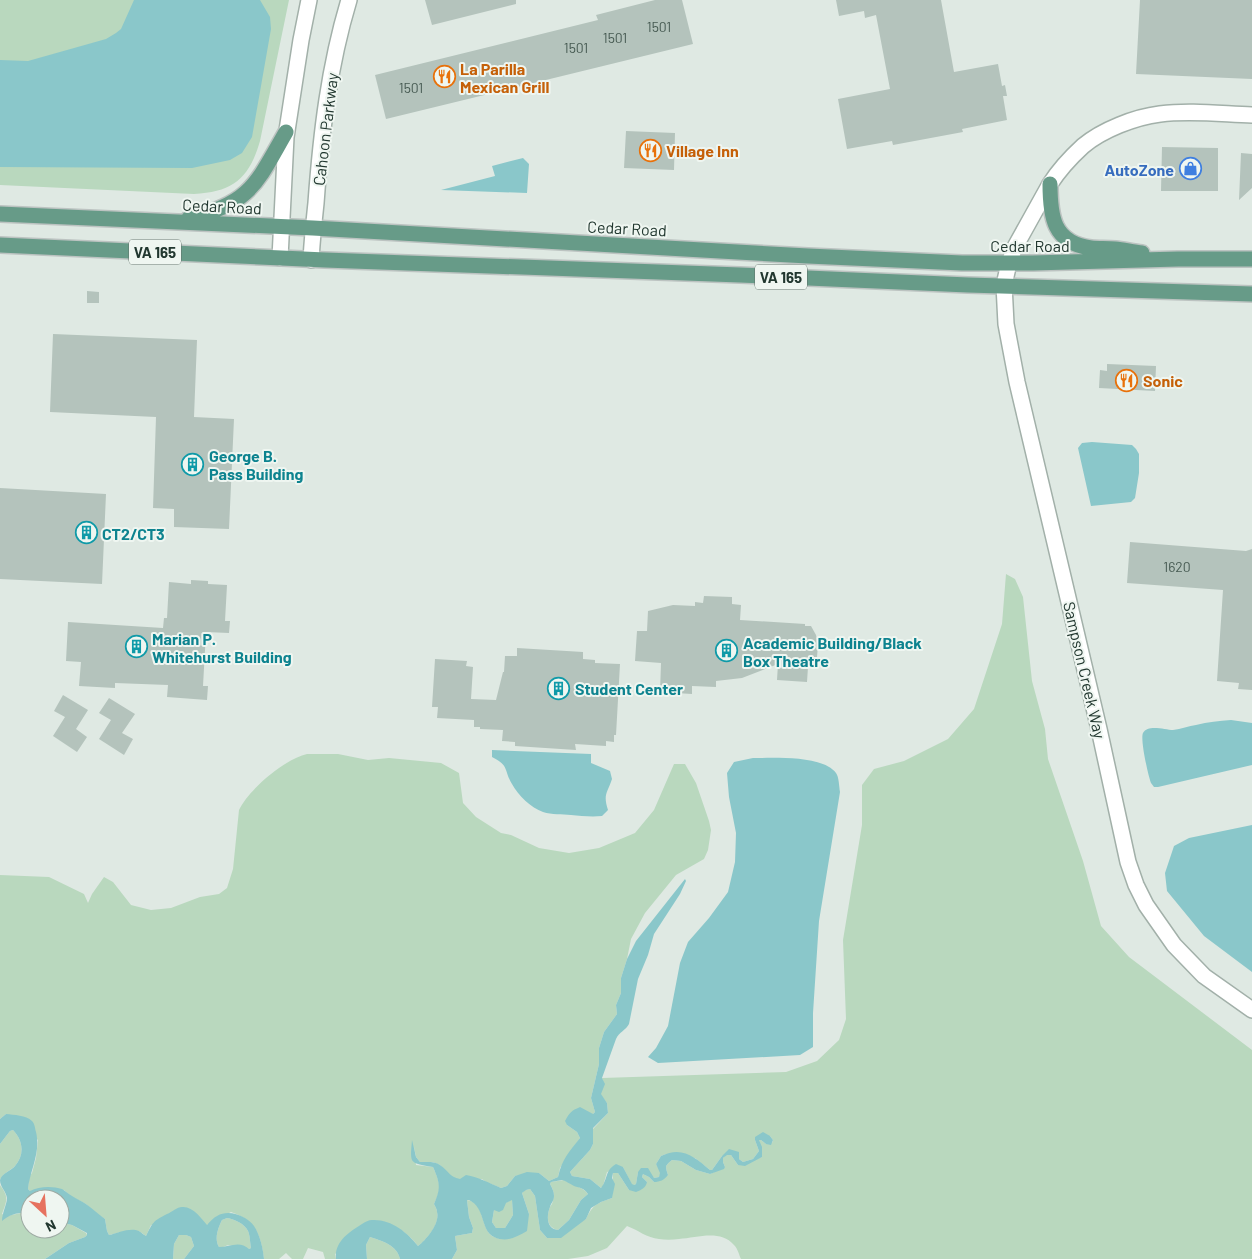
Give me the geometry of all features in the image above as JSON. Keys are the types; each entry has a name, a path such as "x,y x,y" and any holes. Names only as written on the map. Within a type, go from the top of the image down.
{"main road":[{"path":"171,222 221,209 244,195 253,187 262,174 286,132"},
{"path":"1050,184 1050,205 1054,222 1062,236 1071,242 1090,248 1115,249 1178,259"},
{"name":"Cedar Road","path":"0,214 282,226 962,263 1252,259"},
{"name":"VA 165","path":"0,245 311,260 1252,294"}],"street":[{"path":"280,258 286,132 309,0"},
{"name":"Cahoon Parkway","path":"311,260 325,109 333,61 349,0"},
{"name":"Sampson Creek Way","path":"1252,115 1181,112 1160,114 1140,118 1101,134 1084,145 1056,175 1017,241 1004,285 1006,324 1017,382 1099,729 1128,862 1136,885 1146,905 1174,945 1204,976 1252,1010"}],"green space":[{"path":"0,0 289,0 260,141 251,165 245,174 238,181 219,190 194,194 0,185"},
{"path":"1006,574 1015,579 1023,597 1032,681 1045,729 1048,759 1083,861 1101,926 1129,957 1252,1050 1252,1259 741,1259 734,1245 722,1237 661,1239 650,1237 627,1226 607,1248 588,1256 568,1259 452,1259 457,1250 455,1236 472,1233 473,1228 469,1217 467,1200 477,1205 488,1232 500,1239 529,1214 522,1193 530,1189 535,1196 540,1230 547,1238 586,1219 596,1205 612,1198 613,1173 618,1173 629,1190 647,1182 642,1177 643,1174 654,1182 668,1175 666,1166 672,1160 681,1161 696,1170 710,1174 725,1167 723,1158 726,1155 722,1156 712,1170 710,1170 695,1158 666,1154 661,1156 656,1164 661,1173 659,1177 654,1178 638,1172 636,1184 634,1185 632,1185 623,1167 607,1172 601,1188 590,1179 572,1176 570,1172 590,1150 593,1144 593,1129 608,1113 607,1103 600,1094 604,1085 602,1078 786,1072 817,1061 839,1040 846,1019 843,940 862,825 862,785 874,769 904,761 948,739 974,709 1002,624","holes":["770,1136 773,1140 772,1143 766,1144 759,1140 762,1157 738,1165 731,1155 726,1155 739,1152 739,1159 743,1162 753,1159 759,1151 755,1140"]},
{"path":"307,754 338,754 368,760 389,758 441,763 459,773 463,803 476,817 501,833 511,835 539,848 569,853 599,848 635,833 654,810 674,764 685,764 696,783 709,821 711,830 708,850 704,859 676,875 645,913 631,939 621,978 621,993 616,1005 617,1014 604,1032 599,1048 599,1064 591,1098 595,1112 567,1125 577,1132 580,1138 560,1168 558,1177 549,1181 539,1173 515,1176 507,1186 501,1188 482,1179 457,1179 450,1176 440,1165 433,1162 420,1162 416,1157 414,1147 416,1165 433,1167 439,1182 438,1194 434,1204 437,1210 437,1221 432,1231 418,1246 401,1230 381,1221 335,1254 336,1259 325,1259 323,1252 308,1248 303,1259 292,1259 286,1253 279,1259 264,1259 259,1235 255,1229 246,1219 231,1212 207,1225 151,1225 146,1236 139,1231 109,1235 105,1219 86,1204 72,1197 70,1195 70,1189 28,1189 29,1177 36,1158 38,1140 6,1114 0,1119 0,875 49,877 84,894 88,903 104,877 113,882 131,905 151,910 171,908 200,897 219,894 227,888 233,869 239,810 259,784 278,768"},
{"path":"13,1130 21,1143 20,1157 15,1166 0,1180 0,1144 10,1131"},
{"path":"564,1180 583,1189 588,1194 581,1200 569,1220 558,1230 554,1229 548,1222 554,1196 550,1184 551,1182"},
{"path":"0,1185 6,1199 2,1214 7,1216 20,1213 20,1239 70,1239 70,1224 87,1235 69,1243 45,1259 0,1259"},
{"path":"512,1199 513,1215 505,1228 496,1228 492,1222 494,1210"},
{"path":"227,1218 239,1222 247,1228 251,1248 228,1245 219,1247 217,1241 218,1230 222,1220"},
{"path":"179,1235 191,1237 194,1246 184,1259 173,1259 174,1244"},
{"path":"370,1237 392,1247 396,1250 400,1259 367,1259 366,1245"}],"water":[{"path":"134,0 260,0 270,17 271,29 252,137 242,153 230,160 192,168 0,167 0,60 28,61 106,39 121,29"},
{"path":"523,158 529,164 527,193 441,190 495,176 492,166"},
{"path":"1082,443 1132,445 1136,449 1139,454 1139,473 1135,498 1131,502 1091,506 1078,448"},
{"path":"1231,720 1252,723 1252,765 1154,787 1151,783 1143,749 1142,737 1145,730 1153,728 1173,730"},
{"path":"492,750 591,754 591,763 610,771 612,779 606,797 608,810 602,816 594,816 553,814 538,810 525,801 518,792 509,779 504,766 492,757"},
{"path":"753,758 809,760 830,767 836,773 838,779 840,792 819,921 813,1013 813,1047 800,1055 658,1063 648,1057 656,1048 668,1026 680,963 688,942 728,892 735,862 736,833 729,797 727,773 734,762"},
{"path":"1252,825 1252,972 1204,936 1167,891 1165,873 1174,846 1189,838"},
{"path":"685,879 686,881 680,894 654,934 638,979 629,1024 616,1039 602,1078 605,1084 601,1094 607,1103 608,1113 593,1128 593,1144 570,1172 572,1176 590,1179 601,1188 608,1172 616,1164 623,1167 634,1185 641,1168 648,1168 654,1178 659,1177 660,1173 656,1164 661,1156 676,1152 688,1154 712,1170 729,1149 739,1152 739,1159 743,1162 753,1159 759,1151 755,1137 763,1132 773,1140 771,1145 759,1140 762,1147 762,1157 745,1166 738,1165 731,1155 727,1155 723,1158 724,1169 710,1174 696,1170 681,1161 672,1160 666,1166 668,1175 660,1181 654,1182 643,1174 642,1177 647,1182 643,1188 636,1192 629,1190 618,1173 613,1173 612,1178 615,1184 612,1198 591,1208 586,1219 561,1238 547,1238 540,1230 535,1196 530,1189 522,1193 529,1214 527,1231 515,1237 499,1239 490,1234 478,1208 467,1200 469,1217 473,1228 472,1233 455,1236 457,1250 452,1259 400,1259 396,1250 392,1247 370,1237 366,1245 367,1259 336,1259 337,1247 343,1238 370,1220 379,1220 398,1227 418,1246 432,1230 437,1221 437,1210 434,1204 439,1189 438,1182 433,1167 415,1163 411,1158 412,1140 416,1157 420,1162 438,1164 456,1178 460,1179 466,1175 471,1176 501,1188 507,1186 515,1176 527,1172 539,1173 549,1181 558,1177 564,1160 580,1138 577,1132 567,1125 565,1121 571,1112 580,1107 593,1114 595,1112 591,1098 599,1064 599,1048 604,1032 617,1014 616,1005 621,993 621,978 627,959 636,941","holes":["562,1180 583,1189 588,1194 581,1200 569,1220 558,1230 554,1229 548,1222 550,1206 554,1199 550,1184 551,1182","512,1200 513,1215 505,1228 496,1228 492,1222 494,1210 499,1212 503,1210 506,1203"]},
{"path":"6,1114 27,1118 34,1124 37,1140 36,1154 28,1189 20,1189 20,1213 2,1221 7,1198 0,1180 18,1162 22,1148 19,1138 13,1130 10,1131 0,1144 0,1119"},
{"path":"42,1187 60,1189 35,1189"},
{"path":"70,1194 105,1219 109,1235 135,1230 146,1236 156,1220 180,1207 193,1210 207,1225 215,1217 229,1213 251,1222 258,1233 264,1259 184,1259 194,1246 191,1237 179,1235 174,1244 173,1259 45,1259 69,1243 87,1235 87,1233 70,1224","holes":["227,1218 239,1222 247,1228 251,1248 249,1249 238,1244 219,1247 217,1234 222,1220"]}],"building":[{"path":"425,0 516,0 516,4 432,25"},
{"path":"655,0 682,0 693,44 386,119 375,75 598,20 596,15"},
{"path":"836,0 941,0 954,72 998,64 1002,86 1005,85 1007,96 1003,96 1007,120 962,129 963,132 893,145 892,141 847,149 838,99 890,89 876,15 865,18 864,11 839,16"},
{"path":"1140,0 1252,0 1252,79 1136,74"},
{"path":"626,131 675,133 674,170 624,168"},
{"name":"AutoZone","path":"1162,147 1218,148 1218,191 1161,191"},
{"path":"1241,153 1252,154 1252,188 1239,200"},
{"path":"87,291 99,292 99,303 87,303"},
{"name":"George B. Pass Building","path":"53,334 197,340 194,417 234,419 229,529 174,527 174,509 153,508 156,417 50,412"},
{"name":"Sonic","path":"1107,364 1156,366 1155,391 1099,388 1100,370 1107,371"},
{"name":"CT2/CT3","path":"0,488 106,494 102,584 0,579"},
{"path":"1130,542 1246,551 1252,549 1252,690 1238,689 1239,683 1217,681 1223,590 1127,583"},
{"name":"Marian P. Whitehurst Building","path":"191,580 208,581 208,584 227,585 225,621 230,621 229,633 206,632 203,686 208,686 207,700 167,697 168,685 115,683 115,688 79,686 81,662 66,661 68,622 163,628 164,618 167,618 169,582 191,584"},
{"name":"Academic Building/Black Box Theatre","path":"704,596 732,597 732,604 741,605 740,620 811,626 816,635 818,645 817,657 811,657 810,667 808,667 807,682 777,680 778,664 742,678 716,681 716,687 692,686 692,694 660,692 661,663 635,661 637,631 647,631 648,611 673,605 695,606 695,602 703,603"},
{"name":"Student Center","path":"517,648 583,652 583,659 595,660 595,663 620,664 614,742 606,741 606,746 575,744 576,750 515,746 515,742 502,741 503,730 474,727 474,720 437,718 438,707 432,707 435,659 467,661 466,666 473,667 471,699 496,700 504,672 505,656 517,656"},
{"path":"63,695 88,710 76,729 87,737 77,752 53,736 65,717 54,711"},
{"path":"109,698 135,714 122,733 133,739 124,755 99,739 111,720 99,713"}],"place":[{"name":"La Parilla Mexican Grill","path":"444,77"},
{"name":"Village Inn","path":"650,150"},
{"name":"AutoZone","path":"1190,169"},
{"name":"Sonic","path":"1127,380"},
{"name":"George B. Pass Building","path":"193,464"},
{"name":"CT2/CT3","path":"86,533"},
{"name":"Marian P. Whitehurst Building","path":"136,647"},
{"name":"Academic Building/Black Box Theatre","path":"727,651"},
{"name":"Student Center","path":"559,688"}]}
